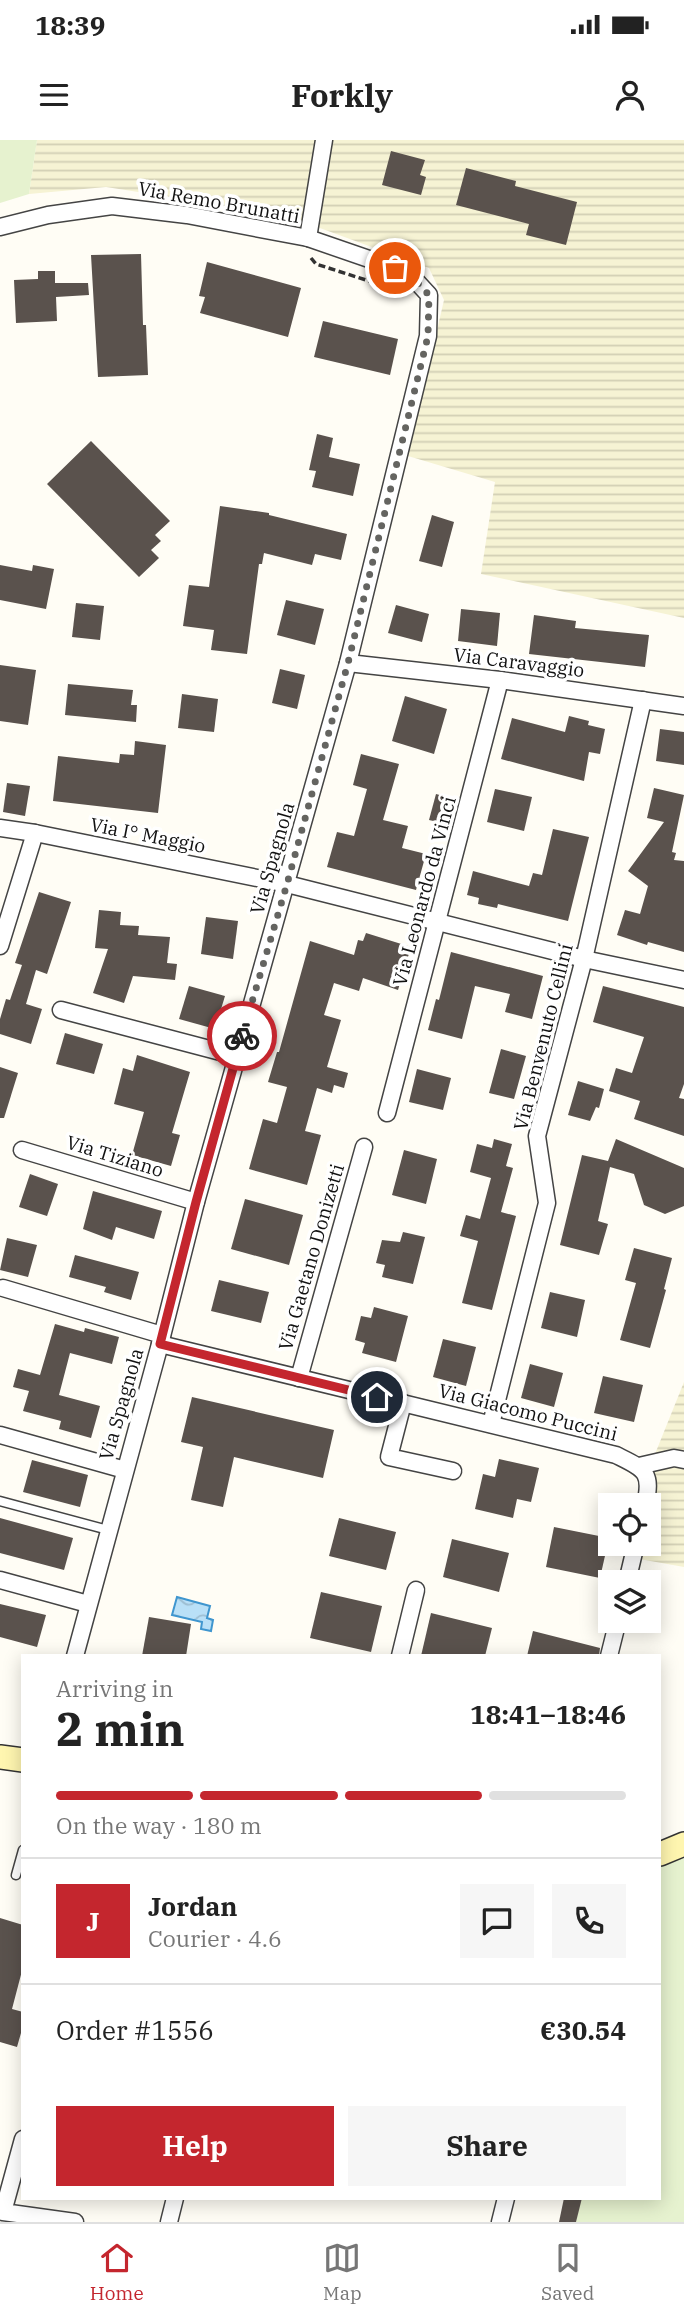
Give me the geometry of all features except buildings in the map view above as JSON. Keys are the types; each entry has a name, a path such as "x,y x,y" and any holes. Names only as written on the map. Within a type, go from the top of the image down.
{"main road":[{"path":"0,1757 21,1760"},
{"path":"661,1840 684,1838"},
{"path":"661,1854 684,1844"}],"street":[{"path":"308,238 324,140"},
{"name":"Via Remo Brunatti","path":"0,227 48,215 112,206 187,215 308,238"},
{"name":"Via Spagnola","path":"76,1654 236,1056 348,663 428,336 429,295 417,282 395,268 308,238"},
{"name":"Via Caravaggio","path":"348,663 500,680 684,706"},
{"name":"Via Leonardo da Vinci","path":"387,1113 500,680"},
{"name":"Via Benvenuto Cellini","path":"491,1424 547,1203 537,1136 584,959 643,700"},
{"name":"Via I° Maggio","path":"0,828 287,884 584,959 684,980"},
{"path":"0,946 35,833"},
{"path":"61,1010 236,1056"},
{"name":"Via Gaetano Donizetti","path":"299,1378 364,1147"},
{"name":"Via Tiziano","path":"22,1150 196,1202"},
{"name":"Via Giacomo Puccini","path":"3,1288 161,1339 299,1378 616,1455 639,1466"},
{"path":"403,1403 389,1457 453,1471"},
{"path":"0,1435 125,1471"},
{"path":"639,1466 674,1458 684,1460"},
{"path":"639,1466 646,1472 650,1485 648,1493"},
{"path":"0,1580 88,1604"},
{"path":"400,1654 416,1590"},
{"path":"610,1654 615,1633"},
{"path":"21,2143 6,2177 2,2215 75,2222"},
{"path":"169,2222 174,2200"},
{"path":"500,2222 506,2200"}],"lane":[{"path":"0,1501 108,1530"},
{"path":"16,1875 21,1857"}],"shaded area":[{"path":"37,140 684,140 684,618 481,574 495,482 408,456 444,300 429,268 298,220 190,200 106,187 29,194"},
{"path":"684,1382 684,1567 628,1557 661,1556 661,1493 645,1493 655,1454"}],"green space":[{"path":"0,140 37,140 29,194 0,203"},
{"path":"684,1854 684,2222 576,2222 581,2200 661,2200 661,1862"}],"water":[{"path":"177,1597 210,1606 207,1618 213,1620 211,1631 201,1629 202,1622 172,1615"}],"way so far":[{"path":"242,1036 348,663 428,336 429,295 417,282 395,268"}],"route":[{"path":"242,1036 160,1344 377,1397"}]}
